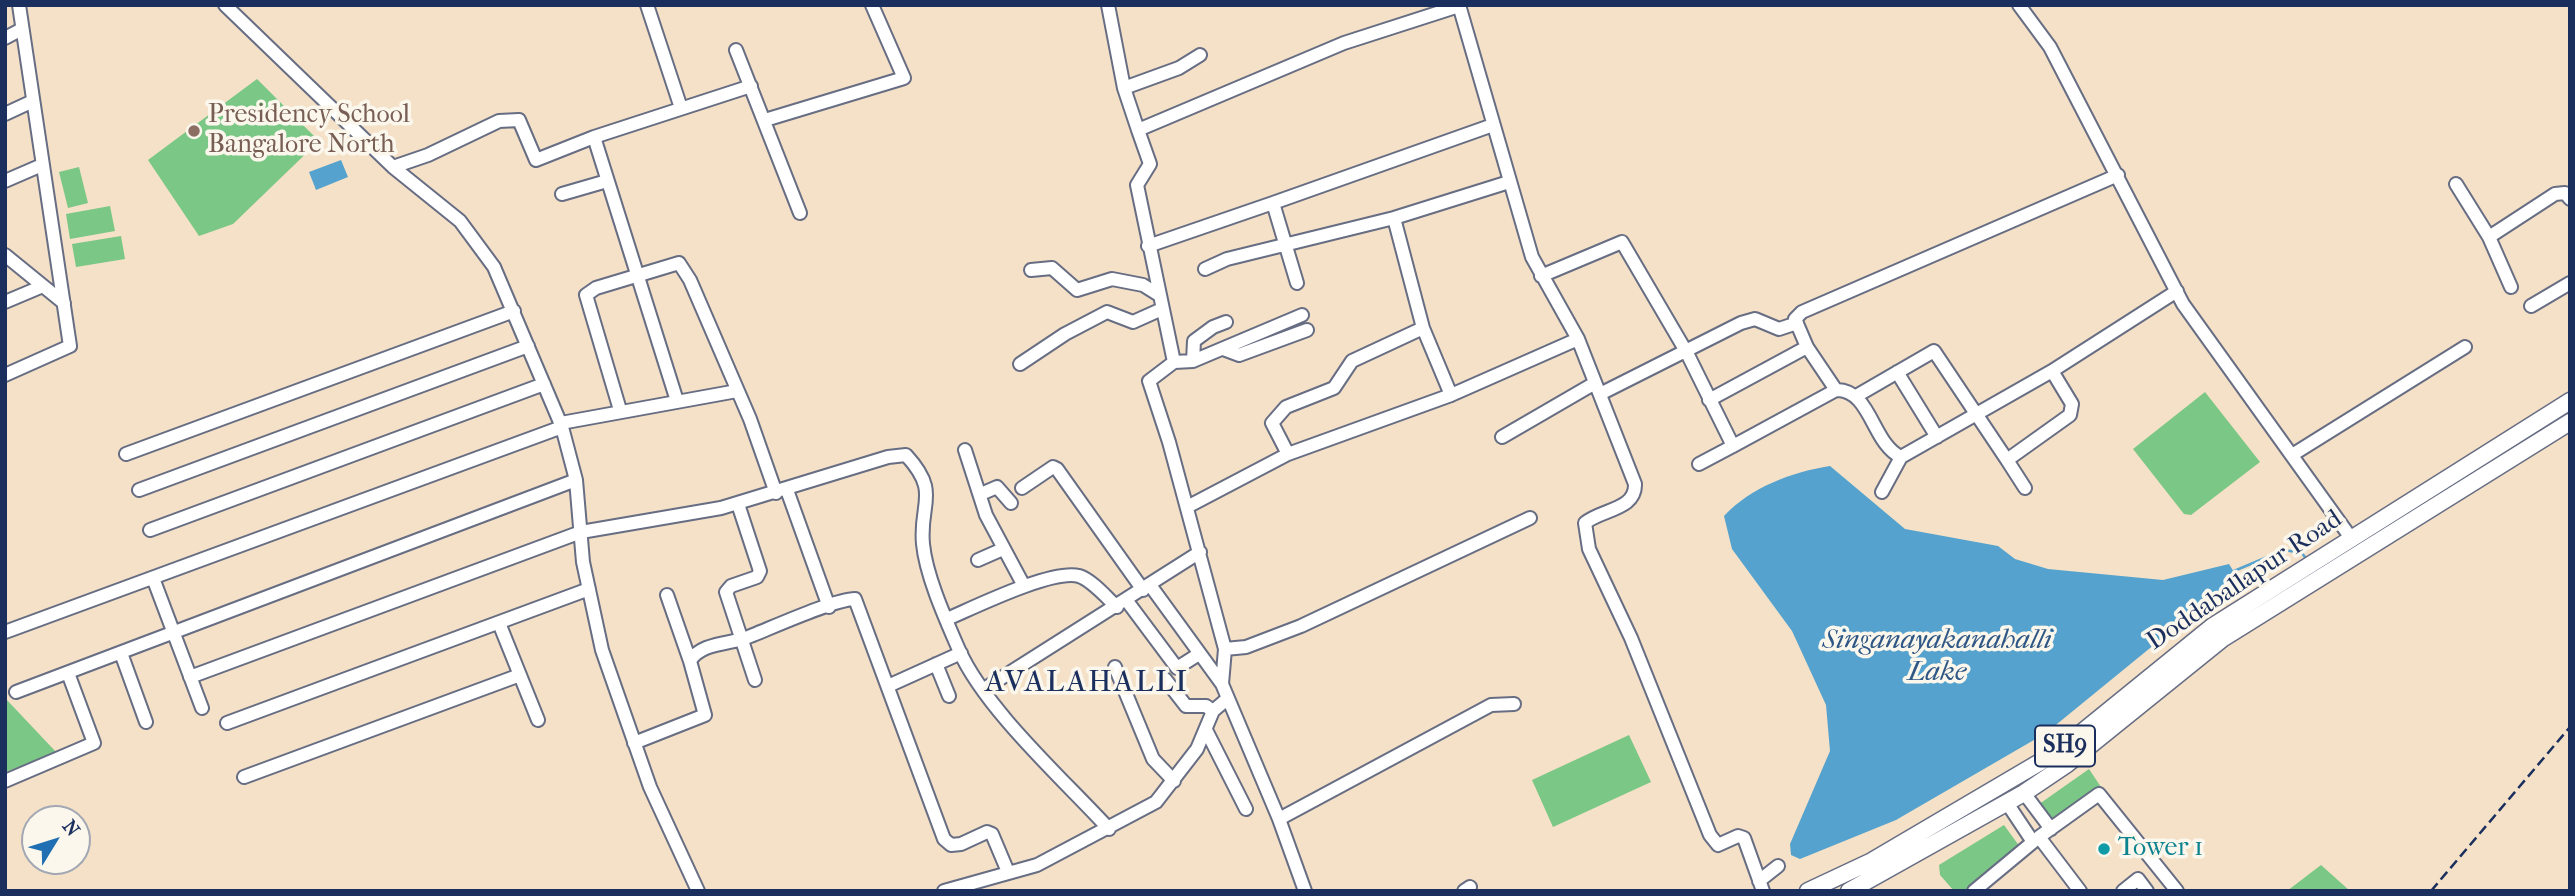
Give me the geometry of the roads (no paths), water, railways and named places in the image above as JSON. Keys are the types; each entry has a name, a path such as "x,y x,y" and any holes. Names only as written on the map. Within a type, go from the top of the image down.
{"main road":[{"name":"Doddaballapur Road","path":"2321,566 2351,538 2570,401"},
{"name":"Doddaballapur Road","path":"1808,891 1872,861 2059,751 2183,647 2570,422"},
{"name":"Doddaballapur Road","path":"1849,891 2007,803 2067,764 2195,658 2305,576"}],"street":[{"path":"5,376 70,346 19,5"},
{"path":"225,5 393,167 460,221 494,267 561,425 576,480 580,532 602,650 650,787 698,891"},
{"path":"647,5 681,108"},
{"path":"765,120 904,78 872,5"},
{"path":"1108,5 1124,88 1150,164 1137,185 1174,362"},
{"path":"2018,5 2050,47 2177,291 2215,351 2351,538"},
{"path":"1138,130 1344,43 1459,6 1509,183 1541,276 1578,339 1634,484 1635,494 1630,501 1595,515 1585,523 1589,550 1631,638 1710,835 1718,845 1738,836 1744,838 1761,886 1779,866"},
{"path":"5,38 22,29"},
{"path":"736,50 800,213"},
{"path":"1124,88 1179,68 1200,55"},
{"path":"393,167 428,155 499,121 519,121 536,160 594,137 751,86"},
{"path":"5,114 33,101"},
{"path":"1148,246 1492,125"},
{"path":"594,137 677,401"},
{"path":"5,181 42,164"},
{"path":"1836,390 1807,347 1795,319 1802,312 2118,175"},
{"path":"562,194 607,181"},
{"path":"1205,269 1227,259 1394,218 1509,183"},
{"path":"2456,184 2489,237 2511,287"},
{"path":"2489,237 2555,194 2565,193 2570,199"},
{"path":"1273,203 1297,283"},
{"path":"1394,218 1423,328 1451,395"},
{"path":"1541,276 1622,242 1687,353 1733,446"},
{"path":"5,255 64,303"},
{"path":"620,410 586,295 596,288 679,263 690,280 829,607"},
{"path":"1031,270 1052,268 1077,290 1112,279 1143,285 1161,302"},
{"path":"2530,306 2570,283"},
{"path":"5,302 43,286"},
{"path":"1882,492 1901,457 2052,371 2177,291"},
{"path":"1020,364 1107,312 1133,322 1161,302"},
{"path":"125,454 514,311"},
{"path":"1222,684 1225,649 1200,552 1149,381 1174,362 1193,361 1302,315"},
{"path":"1502,437 1598,388 1687,353 1755,319 1779,329 1797,323"},
{"path":"1193,361 1194,341 1213,327 1226,322"},
{"path":"1288,454 1272,424 1286,407 1334,388 1352,361 1423,328"},
{"path":"1223,349 1239,355 1307,330"},
{"path":"1187,507 1288,454 1451,395 1578,339"},
{"path":"139,490 528,345"},
{"path":"1709,400 1807,347"},
{"path":"2292,455 2465,347"},
{"path":"1699,464 1836,390 1857,395 1934,351 1978,413 2025,488"},
{"path":"2007,460 2070,415 2072,404 2052,371"},
{"path":"1897,372 1937,437"},
{"path":"150,530 544,384"},
{"path":"5,632 561,425 620,410 737,391"},
{"path":"1857,395 1887,444 1901,457"},
{"path":"965,450 986,515 1024,586"},
{"path":"190,677 580,532 738,504 888,457 906,455 918,468 927,487 923,545 961,653 984,689 1024,738 1109,829"},
{"path":"1022,488 1045,471 1057,468 1222,684 1279,819 1305,891"},
{"path":"16,692 576,480"},
{"path":"981,494 998,486 1011,503"},
{"path":"738,504 760,571 757,577 727,589 755,680"},
{"path":"1225,649 1246,647 1301,626 1530,517"},
{"path":"978,559 1003,549"},
{"path":"984,689 1122,604 1200,552"},
{"path":"947,619 1024,586 1071,575 1083,577 1122,604 1177,668 1199,654"},
{"path":"153,578 202,708"},
{"path":"227,723 589,589"},
{"path":"634,743 705,715 667,595"},
{"path":"690,662 702,649 741,639 852,598 857,601 944,839 951,845 961,844 987,832 992,834 1008,872"},
{"path":"499,623 538,720"},
{"path":"121,653 146,722"},
{"path":"888,686 961,653"},
{"path":"936,664 948,696"},
{"path":"1115,667 1153,759 1174,781"},
{"path":"5,781 94,743 68,673"},
{"path":"244,777 520,675"},
{"path":"1165,679 1186,706 1206,706 1213,711"},
{"path":"944,891 1037,865 1156,802 1198,748 1213,711 1227,699"},
{"path":"1279,819 1491,705 1514,704"},
{"path":"1206,730 1246,809"},
{"path":"2024,793 2051,829"},
{"path":"1974,891 2036,839 2099,794 2177,891"},
{"path":"2007,803 2080,891"},
{"path":"2123,891 2138,879 2147,891"}],"water":[{"path":"341,160 348,177 316,190 309,172"},
{"name":"Singanayakanahalli Lake","path":"1830,466 1905,529 1998,546 2015,559 2048,569 2163,580 2229,564 2237,577 2046,733 1896,820 1800,859 1791,855 1790,844 1830,751 1826,705 1792,631 1732,549 1724,516 1747,497 1773,482"}],"waterway":[{"path":"2234,571 2284,550 2302,553 2307,560"}],"railway":[{"path":"2431,891 2570,727"}],"place":[{"name":"Presidency School Bangalore North","path":"194,131"},
{"name":"Tower 1","path":"2104,849"}],"district":[{"name":"AVALAHALLI","path":"1087,684"}]}
